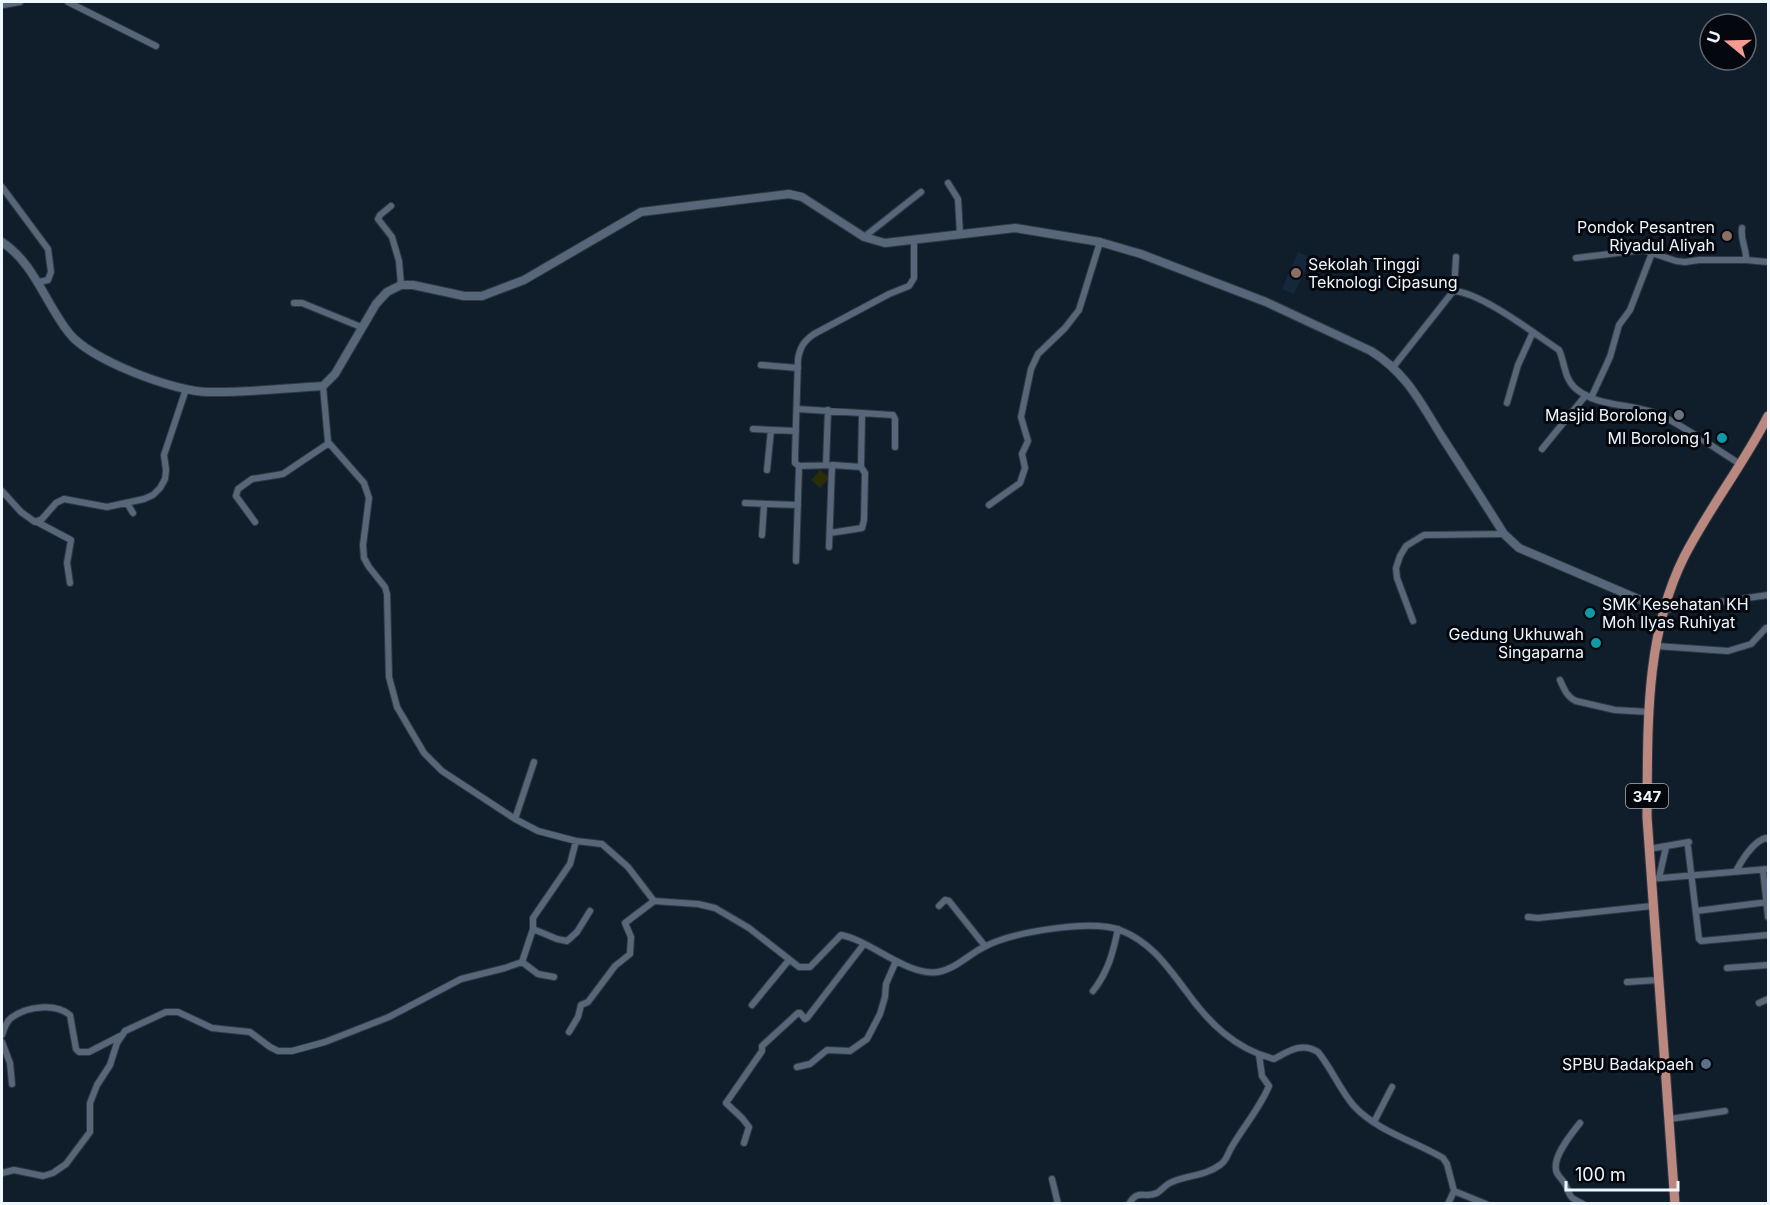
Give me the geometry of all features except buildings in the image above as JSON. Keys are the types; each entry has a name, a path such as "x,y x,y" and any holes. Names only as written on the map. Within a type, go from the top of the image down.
{"main road":[{"path":"2,242 39,282 60,320 80,345 99,357 130,371 186,389 207,393 323,386 335,374 361,327 387,292 401,285 413,285 464,296 482,296 524,280 641,212 789,194 802,197 864,237 885,243 1024,228 1100,242 1141,254 1266,302 1371,351 1394,366 1418,396 1504,534 1519,548 1664,610"},
{"name":"347","path":"1675,1203 1652,906 1655,878 1649,849 1647,806 1650,712 1656,646 1664,610 1684,559 1710,511 1768,416"}],"street":[{"path":"2,5 20,2"},
{"path":"68,2 156,46"},
{"path":"948,183 958,199 960,234"},
{"path":"2,187 48,249 51,272 48,280 39,282"},
{"path":"864,237 921,192"},
{"path":"391,207 378,219 392,237 399,261 401,285"},
{"path":"1742,228 1741,237 1746,260"},
{"path":"796,561 799,466 795,463 800,348 805,340 889,294 909,286 914,278 914,239"},
{"path":"989,505 1016,486 1023,478 1026,468 1022,454 1028,439 1021,417 1031,369 1038,354 1065,328 1079,310 1100,242"},
{"path":"1576,258 1638,250 1685,262 1746,260 1768,262"},
{"path":"1542,449 1588,397 1610,357 1619,325 1630,310 1652,253"},
{"path":"1394,366 1454,291 1456,257"},
{"path":"1454,291 1480,299 1559,351 1566,376 1573,386 1588,397 1661,416 1740,464"},
{"path":"294,303 302,303 361,327"},
{"path":"1507,404 1518,365 1533,332"},
{"path":"761,365 798,368"},
{"path":"323,386 329,443 364,483 369,498 363,552 369,567 385,587 387,594 389,677 397,707 424,753 442,771 515,819 538,831 576,841 602,844 616,856 654,901"},
{"path":"35,522 42,519 56,503 64,500 106,507 153,495 165,479 164,455 186,389"},
{"path":"797,409 893,415 895,447"},
{"path":"828,410 829,547"},
{"path":"830,533 864,526 865,473 861,467 862,414"},
{"path":"753,429 796,431"},
{"path":"767,470 771,430"},
{"path":"255,522 236,496 238,489 252,479 283,474 329,443"},
{"path":"799,466 861,467"},
{"path":"2,490 21,512 35,522 71,540 67,563 70,583"},
{"path":"127,503 133,513"},
{"path":"745,503 798,505"},
{"path":"762,535 764,505"},
{"path":"35,522 42,532"},
{"path":"1413,621 1396,578 1400,556 1407,546 1424,535 1504,534"},
{"path":"1664,610 1768,595"},
{"path":"1656,646 1728,651 1751,644 1768,628"},
{"path":"1560,680 1566,693 1576,701 1615,710 1650,712"},
{"path":"515,819 534,762"},
{"path":"1736,871 1761,839 1768,840"},
{"path":"522,962 533,929 533,918 570,864 576,841"},
{"path":"1649,849 1689,844 1701,941 1768,935"},
{"path":"1666,847 1655,878 1766,869 1768,917"},
{"path":"939,906 945,900 949,901 986,946"},
{"path":"569,1032 578,1017 581,1005 588,1002 615,966 630,954 631,937 625,923 654,901 698,904 715,908 749,928 798,967 810,967 841,935 855,938 896,961 926,972 939,972 986,946 1025,932 1067,927 1118,929 1147,944 1166,963 1221,1032 1236,1044 1274,1059 1294,1048 1312,1048 1324,1060 1342,1091 1356,1108 1374,1122 1443,1158 1447,1164 1454,1191 1448,1203"},
{"path":"1696,911 1768,902"},
{"path":"1528,917 1538,918 1652,906"},
{"path":"533,929 567,941 577,932 590,911"},
{"path":"1093,991 1108,970 1118,929"},
{"path":"744,1143 749,1127 726,1102 762,1051 762,1047 798,1013 805,1019 807,1018 864,944"},
{"path":"752,1005 789,960"},
{"path":"796,1067 810,1064 827,1050 850,1051 867,1039 880,1014 886,984 896,961"},
{"path":"522,962 538,974 554,977"},
{"path":"2,1035 11,1018 27,1010 52,1006 70,1015 76,1048 81,1053 89,1052 112,1041 125,1031 173,1011 212,1028 249,1032 278,1051 292,1051 325,1042 389,1017 461,979 522,962"},
{"path":"1727,968 1768,965"},
{"path":"1627,982 1658,980"},
{"path":"1759,1003 1768,999"},
{"path":"2,1173 14,1170 43,1176 53,1173 66,1164 88,1137 91,1128 90,1102 97,1085 110,1065 117,1043 125,1031"},
{"path":"2,1042 10,1063 12,1084"},
{"path":"1129,1203 1138,1194 1149,1195 1157,1192 1169,1183 1209,1172 1225,1161 1262,1102 1269,1086 1262,1076 1259,1055"},
{"path":"1374,1122 1392,1087"},
{"path":"1670,1119 1725,1111"},
{"path":"1580,1123 1562,1149 1555,1167 1568,1193 1573,1199 1583,1203"},
{"path":"1052,1179 1058,1203"},
{"path":"1454,1191 1486,1203"}],"shaded area":[{"name":"Sekolah Tinggi Teknologi Cipasung","path":"1298,252 1311,258 1294,294 1282,289"}],"green space":[{"path":"820,470 829,478 820,488 811,480"}],"place":[{"name":"Pondok Pesantren Riyadul Aliyah","path":"1727,236"},
{"name":"Sekolah Tinggi Teknologi Cipasung","path":"1296,273"},
{"name":"Masjid Borolong","path":"1679,415"},
{"name":"MI Borolong 1","path":"1722,438"},
{"name":"SMK Kesehatan KH Moh Ilyas Ruhiyat","path":"1590,613"},
{"name":"Gedung Ukhuwah Singaparna","path":"1596,643"},
{"name":"SPBU Badakpaeh","path":"1706,1064"}]}
